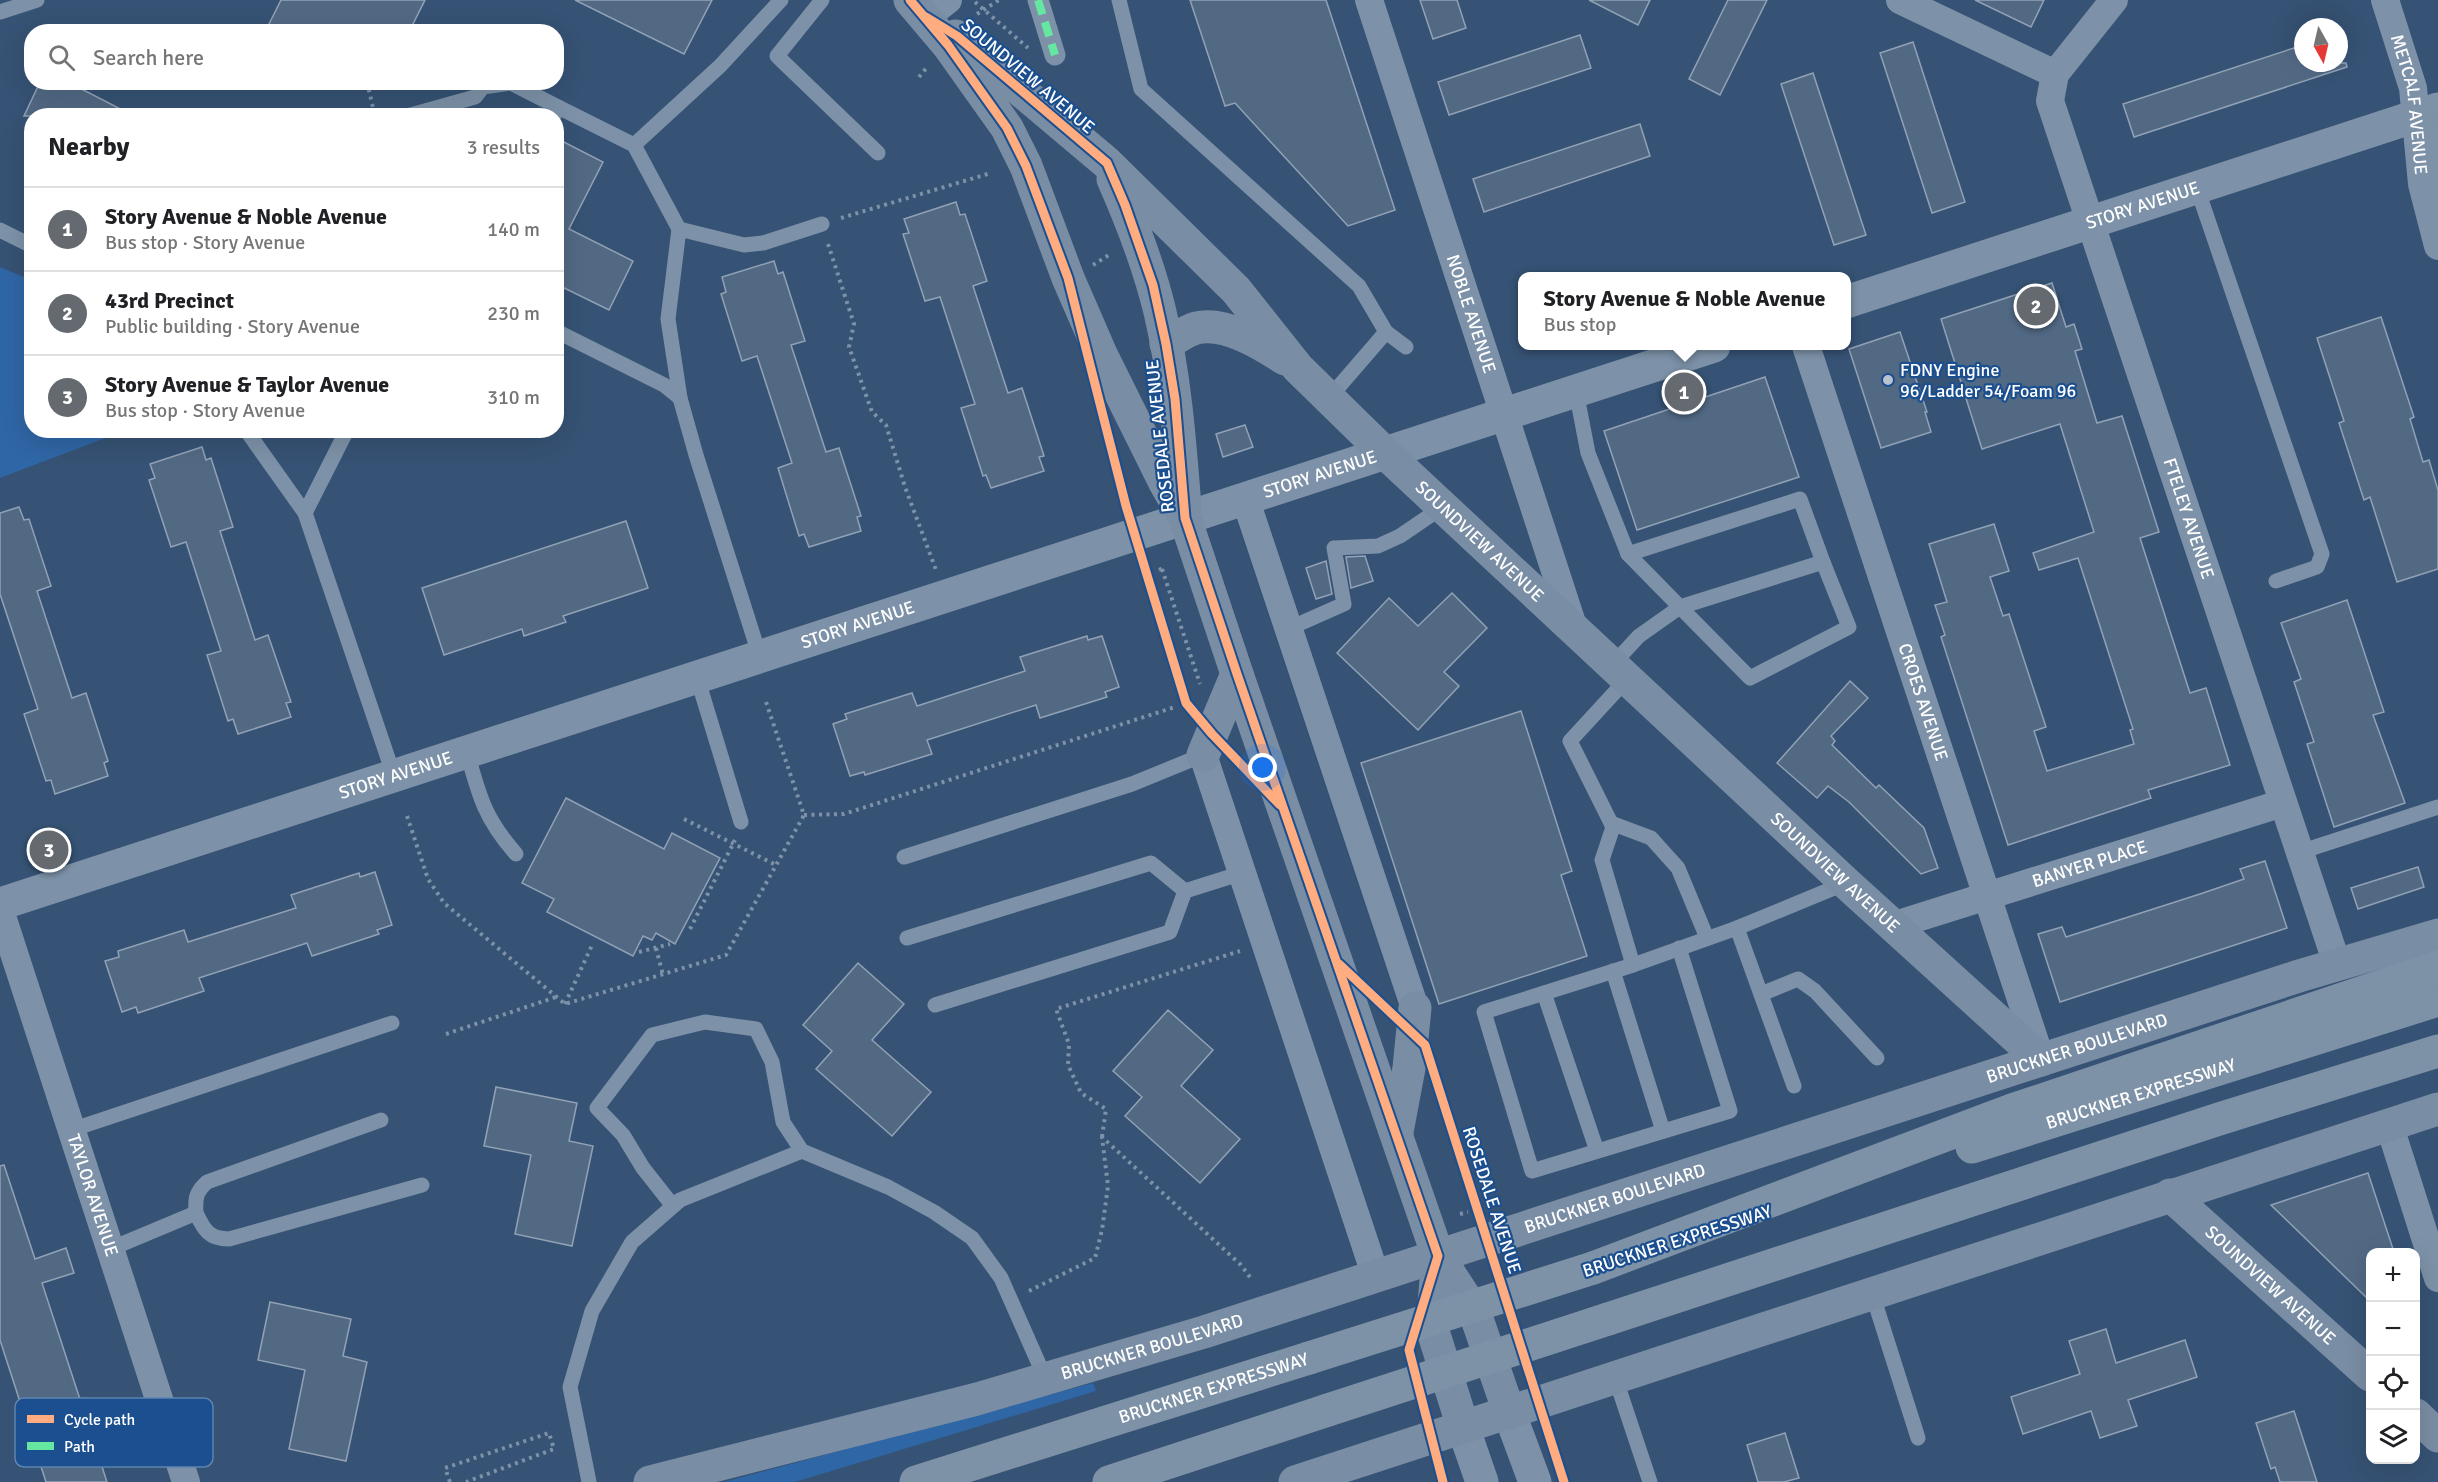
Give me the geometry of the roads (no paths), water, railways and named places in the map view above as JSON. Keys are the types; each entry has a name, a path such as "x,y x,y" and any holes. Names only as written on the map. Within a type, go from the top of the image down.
{"highway":[{"path":"2428,112 2430,158 2438,175"},
{"path":"1593,1268 2012,1110 2438,967"},
{"name":"BRUCKNER EXPRESSWAY","path":"916,1482 2438,1000"},
{"path":"1109,1482 2219,1119 2438,1051"}],"main road":[{"name":"SOUNDVIEW AVENUE","path":"940,5 957,36 1107,163 1236,290 1299,368 1385,453 1846,883 1895,925 2041,1060"},
{"name":"SOUNDVIEW AVENUE","path":"940,5 1026,166 1068,279"},
{"name":"ROSEDALE AVENUE","path":"1107,163 1140,246 1158,303 1175,399 1185,518"},
{"name":"ROSEDALE AVENUE","path":"1068,279 1101,354 1164,482 1185,518 1438,1256 1475,1313 1509,1412"},
{"path":"1166,345 1194,329 1208,327 1239,335 1258,343 1299,368"},
{"path":"1203,754 1237,674"},
{"name":"BRUCKNER BOULEVARD","path":"650,1482 797,1446 1046,1380 1203,1332 2337,964 2438,935"},
{"path":"1396,1134 1409,1068 1415,1008"},
{"path":"1295,1482 2438,1109"},
{"name":"SOUNDVIEW AVENUE","path":"2170,1195 2366,1371"},
{"name":"ROSEDALE AVENUE","path":"1438,1256 1432,1328 1463,1427"}],"street":[{"path":"1038,0 1055,56"},
{"name":"NOBLE AVENUE","path":"1369,0 1573,626"},
{"path":"1900,0 2055,74 2114,0"},
{"name":"METCALF AVENUE","path":"2385,0 2411,80 2428,112 2422,184 2438,246"},
{"name":"FTELEY AVENUE","path":"2055,74 2050,102 2337,964"},
{"name":"STORY AVENUE","path":"1851,300 2428,112"},
{"name":"STORY AVENUE","path":"0,904 1699,350"},
{"name":"CROES AVENUE","path":"1808,350 2041,1060"},
{"path":"1245,498 1415,1008"},
{"path":"1203,754 1376,1277"},
{"name":"BANYER PLACE","path":"1895,925 2283,803"},
{"name":"TAYLOR AVENUE","path":"0,910 159,1398"},
{"path":"2389,1124 2438,1278"},
{"name":"ROSEDALE AVENUE","path":"1509,1412 1535,1482"},
{"name":"ROSEDALE AVENUE","path":"1463,1427 1482,1482"},
{"name":"TAYLOR AVENUE","path":"181,1467 186,1482"}],"lane":[{"path":"0,12 37,0"},
{"path":"634,145 720,66 781,0"},
{"path":"822,0 777,56 878,153"},
{"path":"1119,0 1141,88 1359,286 1386,332 1406,347"},
{"path":"434,108 475,96 480,90"},
{"path":"522,90 550,108"},
{"path":"564,115 634,145 679,229 668,319 680,398 699,467 760,657"},
{"path":"2197,188 2322,554 2317,567 2276,581"},
{"path":"679,229 744,245 763,243 822,224"},
{"path":"0,230 24,242"},
{"path":"1329,398 1386,332"},
{"path":"564,335 664,385 680,398"},
{"path":"1576,391 1588,453 1628,554 1750,678 1849,627 1800,499 1628,554"},
{"path":"252,438 304,513 394,776"},
{"path":"304,513 342,438"},
{"path":"1290,628 1344,604 1334,548 1378,546 1400,536 1444,506"},
{"path":"1633,965 1602,860 1613,827 1570,741 1621,671 1639,636 1680,607 1823,562"},
{"path":"697,677 741,822"},
{"path":"466,752 486,812 498,833 516,854"},
{"path":"903,857 1132,784 1203,754"},
{"path":"2300,852 2438,807"},
{"path":"1611,823 1651,838 1678,868 1707,938"},
{"path":"908,938 1151,862 1185,891"},
{"path":"1185,891 1242,873"},
{"path":"1679,948 1730,1111 1532,1171 1484,1012 1633,965 1679,948 1707,938 1737,928 1846,883"},
{"path":"935,1005 1170,932 1185,891"},
{"path":"1737,928 1794,1086"},
{"path":"1613,971 1663,1131"},
{"path":"1761,994 1798,979 1815,991 1877,1058"},
{"path":"1544,993 1597,1151"},
{"path":"673,1206 643,1168 623,1135 597,1108 652,1035 705,1022 756,1029 772,1062 783,1122 802,1151 888,1186 934,1212 972,1238 1002,1278 1046,1380"},
{"path":"71,1130 392,1023"},
{"path":"381,1120 207,1182 197,1191 195,1200 196,1213 203,1230 216,1239 229,1239 422,1185"},
{"path":"589,1482 570,1387 592,1311 632,1242 680,1200 802,1151"},
{"path":"110,1249 196,1213"},
{"path":"1872,1293 1917,1437"},
{"path":"1615,1377 1650,1482"}],"place":[{"name":"43rd Precinct","path":"2036,306"},
{"name":"FDNY Engine 96/Ladder 54/Foam 96","path":"1888,380"},
{"name":"Story Avenue & Noble Avenue","path":"1684,392"},
{"name":"Story Avenue & Taylor Avenue","path":"49,850"}]}
